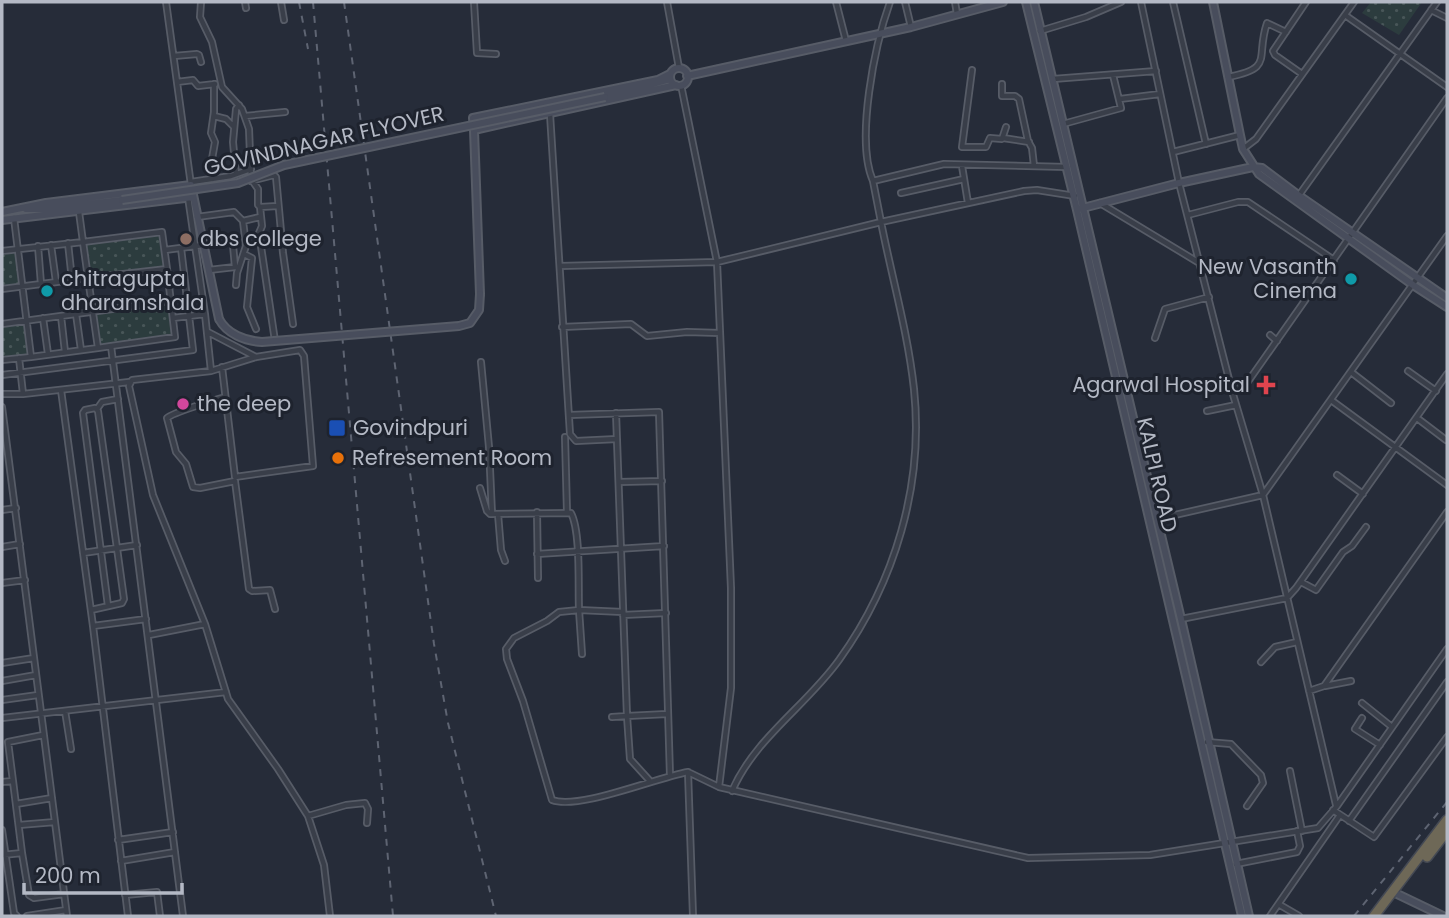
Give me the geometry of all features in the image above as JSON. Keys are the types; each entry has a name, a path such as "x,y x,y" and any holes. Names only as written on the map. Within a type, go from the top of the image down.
{"highway":[{"path":"1381,916 1447,820"},
{"path":"1374,916 1447,831"}],"main road":[{"path":"687,76 911,27 1003,2"},
{"path":"1026,5 1042,2"},
{"path":"1213,2 1243,149 1254,167"},
{"name":"KALPI ROAD","path":"1035,4 1038,31 1067,167 1077,195"},
{"name":"KALPI ROAD","path":"1026,5 1038,31 1053,79 1080,209 1205,742 1242,916"},
{"path":"674,81 550,114 474,130 473,118 658,80 674,81 686,82 685,71 679,68 674,81"},
{"name":"GOVINDNAGAR FLYOVER","path":"24,209 44,212 238,183 284,165 674,81"},
{"name":"GOVINDNAGAR FLYOVER","path":"191,183 200,246 219,319 229,332 249,340 275,341 470,323 479,310 480,294 474,130"},
{"path":"1080,209 1179,183 1254,167 1262,168 1296,198 1447,298"},
{"path":"2,212 191,183"},
{"path":"2,220 44,212 79,212 191,197"},
{"name":"KALPI ROAD","path":"1080,209 1181,619 1205,742"},
{"path":"1351,236 1413,285 1447,307"},
{"name":"KALPI ROAD","path":"1227,843 1237,864 1249,916"},
{"path":"1395,893 1431,914 1443,916"}],"street":[{"path":"166,2 191,183 251,169"},
{"path":"201,2 201,17 212,42 222,89 239,105 250,139 251,181 257,187 262,226 259,235 275,341"},
{"path":"245,2 246,8"},
{"path":"281,2 284,20"},
{"path":"474,2 477,52 481,55 496,54"},
{"path":"667,2 679,68"},
{"path":"836,2 846,41"},
{"path":"732,791 747,763 764,740 825,678 850,643 884,580 909,498 914,457 914,390 910,357 867,148 867,108 880,34 890,2"},
{"path":"905,2 911,27"},
{"path":"955,2 957,14"},
{"path":"1038,31 1086,17 1121,2"},
{"path":"1141,2 1179,183 1232,391 1263,495 1335,808 1340,815 1374,836 1447,737"},
{"path":"1173,2 1206,144"},
{"path":"1302,74 1273,52 1306,2"},
{"path":"1243,149 1256,139 1352,2"},
{"path":"1296,198 1437,2"},
{"path":"1431,10 1444,19 1447,18"},
{"path":"1345,15 1447,87"},
{"path":"1228,77 1247,74 1257,67 1267,23 1286,32"},
{"path":"174,56 197,54 200,55 201,62"},
{"path":"972,70 962,147 985,148 990,138 1029,142"},
{"path":"1053,79 1156,71"},
{"path":"1063,124 1118,110 1121,107 1120,99 1113,75"},
{"path":"177,82 193,80 198,86 221,83"},
{"path":"674,81 717,262 731,588 731,688 719,788"},
{"path":"1002,83 1002,96 1015,96 1019,99 1034,166"},
{"path":"213,179 215,142 211,132 214,84"},
{"path":"1120,99 1160,94"},
{"path":"1232,391 1247,383 1447,98"},
{"path":"236,174 233,142 236,109 239,105"},
{"path":"244,116 285,112"},
{"path":"550,114 562,327 573,440 617,439"},
{"path":"214,116 226,119 234,127"},
{"path":"1003,138 1006,127"},
{"path":"1173,152 1240,135"},
{"path":"873,181 944,164 1067,167"},
{"path":"962,166 968,204"},
{"path":"251,181 275,176 293,324"},
{"path":"901,192 964,179"},
{"path":"560,266 717,262 881,222 1031,190 1077,195"},
{"path":"191,197 200,246 211,371"},
{"path":"1100,202 1201,264"},
{"path":"1188,215 1238,202 1248,202 1334,260"},
{"path":"260,207 278,205"},
{"path":"79,212 97,348"},
{"path":"197,217 234,212 243,221 246,246 236,285"},
{"path":"243,221 260,217"},
{"path":"14,218 31,357"},
{"path":"2,251 162,232 174,337 2,360"},
{"path":"1157,519 1263,495 1447,236"},
{"path":"68,243 72,280"},
{"path":"51,245 56,282"},
{"path":"208,271 235,267 233,245"},
{"path":"37,246 41,284"},
{"path":"165,250 200,246"},
{"path":"2,375 193,350 181,248"},
{"path":"244,254 252,258 247,307 256,329"},
{"path":"2,289 167,269"},
{"path":"1155,338 1165,309 1209,297"},
{"path":"2,324 171,301"},
{"path":"76,314 81,350"},
{"path":"173,318 205,314"},
{"path":"61,316 65,352"},
{"path":"43,318 48,354"},
{"path":"562,327 631,324 645,335 651,336 687,332 720,333"},
{"path":"207,332 256,357"},
{"path":"1270,335 1277,341"},
{"path":"111,346 183,916"},
{"path":"2,394 61,390 211,371 256,357 292,350 302,352 314,464 306,468 235,479 200,488 193,487 186,464 176,452 167,418 169,415 225,397"},
{"path":"19,358 23,394"},
{"path":"481,362 495,514 505,562"},
{"path":"222,367 249,589 270,590 275,609"},
{"path":"1408,371 1436,391"},
{"path":"1351,372 1391,403"},
{"path":"1181,619 1287,598 1447,374"},
{"path":"129,382 150,487 205,624 226,692 232,706 308,816 324,865 330,916"},
{"path":"61,390 128,916"},
{"path":"91,610 122,603 124,600 97,409 102,401 118,399"},
{"path":"1331,400 1447,485"},
{"path":"1207,411 1236,405"},
{"path":"2,409 66,913 27,916"},
{"path":"97,409 85,410 83,413 108,607"},
{"path":"569,415 659,412 670,776"},
{"path":"616,413 630,759 650,781"},
{"path":"1418,418 1446,440"},
{"path":"565,437 566,512"},
{"path":"1338,475 1363,494"},
{"path":"619,482 662,481"},
{"path":"480,488 487,511 495,514 566,512 573,516 582,654"},
{"path":"2,510 16,508"},
{"path":"1324,686 1447,512"},
{"path":"537,513 538,578"},
{"path":"1301,582 1316,590 1343,552 1352,546 1366,527"},
{"path":"2,547 20,544"},
{"path":"83,553 137,545"},
{"path":"537,554 664,546"},
{"path":"2,583 25,580"},
{"path":"666,613 579,610 559,612 514,638 506,649 506,659 523,701 549,796 555,801 579,801 688,772 719,788 1028,858 1150,855 1318,828 1447,649"},
{"path":"93,626 146,619"},
{"path":"149,635 205,624"},
{"path":"1261,662 1275,648 1297,642"},
{"path":"2,663 34,658"},
{"path":"2,681 36,675"},
{"path":"1309,691 1351,681"},
{"path":"1349,821 1447,682"},
{"path":"2,718 226,692"},
{"path":"2,701 38,695"},
{"path":"1362,703 1392,727"},
{"path":"65,711 71,749"},
{"path":"612,717 667,714"},
{"path":"1362,718 1355,729 1380,745"},
{"path":"43,735 8,742 22,853 29,895 34,898 64,894"},
{"path":"1205,742 1231,744 1261,775 1262,786 1247,806"},
{"path":"1237,864 1297,852 1300,846 1299,831 1290,771"},
{"path":"688,772 693,916"},
{"path":"2,782 13,781"},
{"path":"16,804 52,799"},
{"path":"308,816 346,805 365,803 368,822"},
{"path":"1270,916 1340,815"},
{"path":"19,825 55,822"},
{"path":"2,830 14,913 17,916"},
{"path":"118,840 173,832"},
{"path":"121,861 176,852"},
{"path":"4,855 22,853"},
{"path":"125,895 157,892 160,916"},
{"path":"1280,905 1299,916"}],"shaded area":[{"path":"1371,2 1422,2 1399,35 1362,13"},
{"path":"161,233 165,267 90,276 84,243"},
{"path":"15,253 20,284 2,286 2,255"},
{"path":"169,303 173,335 99,345 95,313"},
{"path":"26,322 29,355 2,358 2,325"}],"railway":[{"path":"299,2 308,49"},
{"path":"313,2 393,916"},
{"path":"344,2 434,644 448,723 496,916"},
{"path":"1354,916 1447,802"}],"place":[{"name":"dbs college","path":"186,239"},
{"name":"New Vasanth Cinema","path":"1351,279"},
{"name":"chitragupta dharamshala","path":"47,291"},
{"name":"Agarwal Hospital","path":"1266,385"},
{"name":"the deep","path":"183,404"},
{"name":"Govindpuri","path":"337,428"},
{"name":"Refresement Room","path":"338,458"}]}
